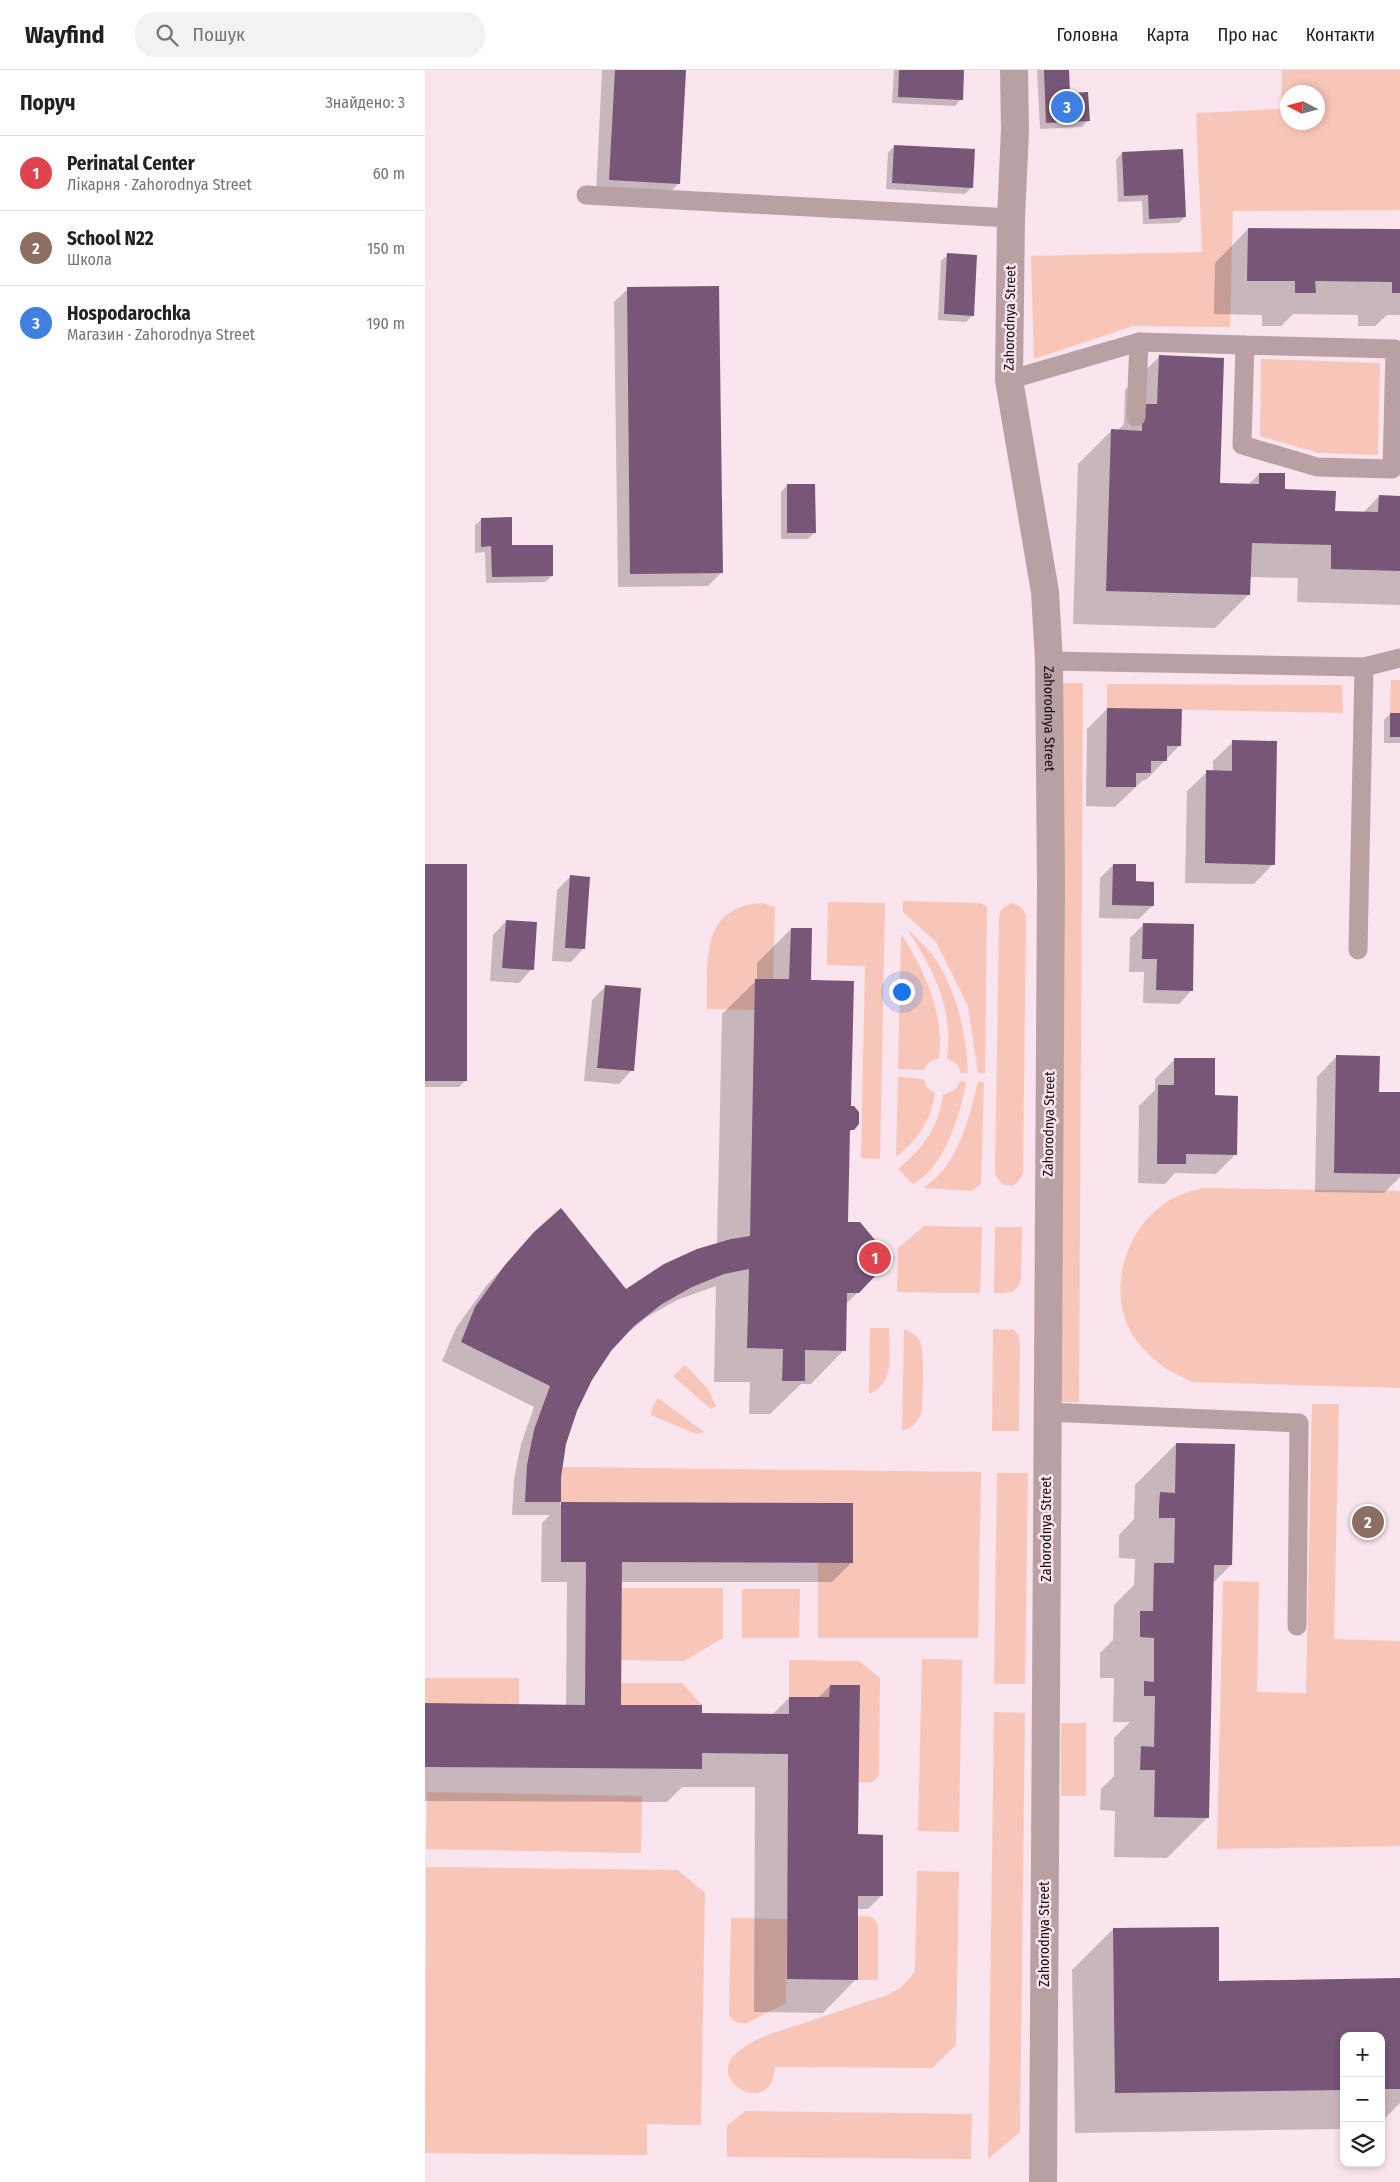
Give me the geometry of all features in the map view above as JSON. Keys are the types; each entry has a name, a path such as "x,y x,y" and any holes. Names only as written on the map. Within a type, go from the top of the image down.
{"street":[{"name":"Zahorodnya Street","path":"1014,70 1015,130 1011,218 1009,380 1045,592 1049,660 1051,882 1046,1412 1043,2182"}],"lane":[{"path":"586,195 1011,218"},
{"path":"1136,417 1139,342"},
{"path":"1009,380 1139,342 1395,349 1396,470 1317,467 1242,446 1245,345"},
{"path":"1049,660 1364,667 1400,658"},
{"path":"1358,950 1364,667"},
{"path":"1046,1412 1299,1422 1297,1626"}],"shaded area":[{"path":"1282,70 1400,70 1400,210 1233,211 1230,327 1133,326 1034,359 1031,256 1202,252 1196,113 1280,109 1280,130 1325,130 1325,85 1282,85"},
{"path":"1261,359 1380,363 1378,455 1319,453 1260,436"},
{"path":"1391,680 1400,680 1400,713 1390,713"},
{"path":"1063,683 1083,683 1079,1402 1060,1402"},
{"path":"1107,684 1342,685 1343,713 1107,708"},
{"path":"903,901 981,903 987,907 985,1073 978,1073 968,1006 936,942 903,912"},
{"path":"828,902 885,903 880,1159 861,1158 865,966 827,965"},
{"path":"762,903 775,907 773,979 755,979 755,1010 707,1009 708,956 711,940 717,926 727,915 742,907"},
{"path":"1013,903 1022,908 1026,917 1023,1173 1017,1183 1009,1186 1001,1183 995,1173 999,917 1004,908"},
{"path":"906,928 931,953 954,995 965,1041 968,1073 961,1073 958,1065 947,1058 947,1023 939,990 925,958"},
{"path":"901,934 925,977 936,1009 939,1025 939,1058 928,1063 924,1070 898,1069"},
{"path":"898,1077 924,1079 926,1087 935,1093 927,1121 911,1144 896,1157"},
{"path":"960,1081 966,1082 964,1095 949,1139 934,1166 913,1184 898,1169 922,1145 933,1128 938,1118 943,1095 956,1089"},
{"path":"978,1082 984,1082 981,1184 972,1191 923,1188 935,1179 953,1155 966,1126"},
{"path":"1203,1188 1400,1191 1400,1388 1193,1382 1164,1367 1140,1345 1129,1329 1120,1291 1127,1253 1135,1235 1147,1219 1161,1206 1176,1197"},
{"path":"924,1226 982,1227 980,1293 897,1292 898,1248"},
{"path":"995,1227 1022,1227 1021,1280 1017,1288 1007,1293 994,1293"},
{"path":"870,1328 889,1328 890,1357 884,1383 869,1394"},
{"path":"904,1329 915,1335 919,1340 923,1374 922,1411 915,1424 902,1431"},
{"path":"993,1329 1014,1330 1020,1342 1019,1431 992,1431"},
{"path":"685,1365 708,1389 716,1406 711,1409 673,1376"},
{"path":"658,1398 704,1432 696,1434 651,1415 653,1406"},
{"path":"1312,1404 1339,1404 1334,1639 1400,1641 1400,1846 1217,1849 1223,1581 1259,1582 1257,1692 1306,1693"},
{"path":"563,1467 981,1472 978,1638 818,1638 818,1562 853,1503 561,1502"},
{"path":"997,1473 1028,1473 1025,1684 994,1684"},
{"path":"622,1588 723,1588 723,1638 684,1661 621,1660"},
{"path":"742,1589 800,1589 799,1638 742,1638"},
{"path":"922,1659 962,1660 959,1832 918,1831"},
{"path":"789,1660 859,1661 880,1678 879,1773 874,1781 859,1782 860,1685 830,1685 829,1697 789,1697"},
{"path":"425,1678 519,1678 519,1704 425,1703"},
{"path":"621,1683 682,1683 702,1705 621,1705"},
{"path":"994,1712 1025,1713 1020,2132 988,2159"},
{"path":"1061,1723 1086,1723 1086,1796 1061,1796"},
{"path":"427,1792 642,1796 641,1853 426,1849"},
{"path":"426,1867 678,1870 705,1893 701,2125 647,2124 647,2155 425,2153"},
{"path":"917,1871 959,1872 956,2045 932,2068 775,2067 771,2083 763,2091 752,2093 742,2090 733,2083 728,2073 730,2062 746,2046 777,2031 885,1996 909,1980 915,1971"},
{"path":"858,1916 873,1918 878,1926 878,1980 858,1980"},
{"path":"731,1918 787,1919 786,2003 747,2023 737,2022 729,2015"},
{"path":"745,2111 972,2114 971,2159 727,2157 727,2126"}],"building":[{"path":"615,70 686,70 680,184 609,180"},
{"path":"899,70 964,70 963,100 898,97"},
{"path":"1044,70 1069,70 1070,93 1088,92 1090,121 1046,123"},
{"path":"894,145 975,149 973,188 892,183"},
{"path":"1183,149 1186,217 1149,219 1148,195 1124,196 1122,152"},
{"path":"1248,228 1400,229 1400,293 1392,293 1392,282 1315,281 1316,293 1295,293 1295,281 1247,281"},
{"path":"947,253 977,255 974,316 944,314"},
{"path":"719,286 723,573 630,574 627,287"},
{"path":"1159,355 1224,358 1220,483 1259,484 1259,473 1285,473 1285,489 1336,491 1335,511 1378,512 1379,495 1400,496 1400,571 1331,569 1331,545 1252,543 1250,595 1106,591 1111,429 1142,431 1142,404 1157,404"},
{"path":"787,484 815,484 816,533 787,533"},
{"path":"512,517 512,545 553,545 553,576 492,577 491,546 481,547 481,518"},
{"path":"1107,708 1182,709 1181,746 1167,746 1167,761 1151,761 1151,773 1136,773 1136,787 1106,787"},
{"path":"1390,713 1400,713 1400,737 1390,737"},
{"path":"1232,740 1277,741 1275,865 1205,863 1206,770 1232,771"},
{"path":"425,864 467,864 467,1081 425,1081"},
{"path":"1113,864 1136,864 1136,881 1154,882 1154,906 1112,905"},
{"path":"570,875 590,877 585,949 565,948"},
{"path":"506,920 537,922 534,970 502,968"},
{"path":"1143,923 1194,924 1193,991 1156,990 1157,959 1142,959"},
{"path":"791,928 812,928 811,980 854,981 851,1106 854,1106 859,1112 859,1124 854,1130 850,1130 848,1222 860,1222 875,1240 875,1276 859,1293 847,1293 846,1351 805,1350 805,1381 782,1381 783,1349 747,1348 749,1269 724,1274 692,1287 662,1304 634,1326 611,1351 592,1380 577,1411 566,1444 561,1478 561,1502 525,1502 527,1465 534,1430 550,1386 461,1342 475,1307 505,1265 534,1232 561,1208 626,1289 664,1264 697,1249 731,1239 750,1236 755,979 789,979"},
{"path":"605,985 641,988 634,1071 597,1068"},
{"path":"1336,1055 1380,1056 1379,1092 1400,1092 1400,1174 1334,1173"},
{"path":"1174,1058 1215,1058 1215,1095 1238,1096 1237,1155 1186,1154 1186,1164 1157,1164 1158,1085 1174,1085"},
{"path":"1176,1443 1235,1444 1232,1565 1214,1565 1209,1818 1154,1817 1155,1770 1140,1770 1141,1746 1154,1747 1155,1696 1144,1696 1144,1681 1154,1682 1154,1638 1140,1637 1140,1611 1153,1611 1154,1563 1174,1563 1175,1518 1159,1518 1159,1507 1160,1492 1175,1493"},
{"path":"561,1502 853,1503 853,1563 622,1562 621,1705 702,1705 702,1713 789,1714 789,1697 829,1697 830,1685 860,1685 858,1834 883,1835 883,1896 858,1896 858,1980 787,1979 788,1754 702,1753 702,1769 425,1767 425,1703 585,1705 586,1562 561,1562"},
{"path":"1219,1927 1219,1981 1400,1978 1400,2089 1385,2089 1385,2032 1340,2032 1340,2090 1115,2093 1113,1928"}],"place":[{"name":"Hospodarochka","path":"1067,107"},
{"name":"Perinatal Center","path":"875,1258"},
{"name":"School N22","path":"1368,1522"}]}
